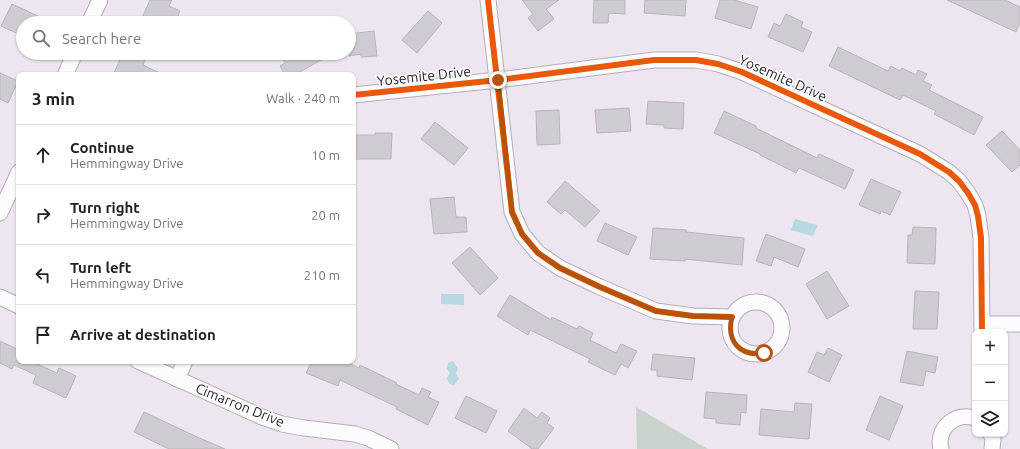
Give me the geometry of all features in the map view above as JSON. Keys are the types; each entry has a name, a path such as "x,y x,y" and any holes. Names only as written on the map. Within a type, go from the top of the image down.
{"street":[{"path":"92,16 100,0"},
{"path":"488,0 512,212 522,234 538,253 560,268 656,311 693,316 732,317"},
{"path":"66,72 72,60"},
{"name":"Yosemite Drive","path":"356,96 498,80 654,60 696,60 718,64 742,72 920,154 949,172 959,181 968,193 978,216 981,238 982,328"},
{"path":"0,213 16,178"},
{"path":"0,297 16,305"},
{"path":"982,328 1020,324"},
{"name":"Cimarron Drive","path":"144,364 282,424 355,434 368,438 390,449"},
{"path":"176,379 184,364"},
{"path":"941,449 940,439 942,433 950,422 962,416 972,418"},
{"path":"992,437 992,449"}],"shaded area":[{"path":"636,407 708,449 637,449"}],"water":[{"path":"795,219 818,225 813,236 791,230"},
{"path":"441,294 464,294 464,305 441,304"},
{"path":"453,361 458,368 456,373 459,379 454,385 449,384 447,378 450,373 447,369 448,363"}],"building":[{"path":"150,0 172,0 169,6 180,11 178,16 143,16"},
{"path":"522,0 559,0 546,9 554,19 538,31 528,18 533,14"},
{"path":"594,0 625,0 625,14 609,13 608,23 593,23"},
{"path":"645,0 686,0 685,16 644,13"},
{"path":"720,0 734,0 758,7 751,29 715,18"},
{"path":"947,0 1005,0 1020,7 1020,23 1016,32"},
{"path":"12,4 38,16 16,16 16,33 1,26"},
{"path":"428,11 442,23 417,53 402,40"},
{"path":"786,14 803,22 801,27 812,32 803,52 768,37 774,23 780,26"},
{"path":"374,31 377,56 361,57 361,54 356,55 356,33"},
{"path":"838,47 888,71 891,66 900,71 902,68 916,75 918,70 927,74 923,81 932,85 929,90 983,117 974,135 934,114 936,111 903,95 900,100 829,66"},
{"path":"120,60 145,60 143,65 158,72 114,72"},
{"path":"284,60 321,60 299,72 283,72 280,66 285,63"},
{"path":"0,73 16,80 16,85 8,103 0,99"},
{"path":"648,101 684,103 683,129 664,128 664,125 646,124"},
{"path":"629,108 631,131 597,133 595,110"},
{"path":"559,110 560,144 537,145 536,111"},
{"path":"724,111 817,158 819,154 854,170 845,189 799,168 796,173 760,154 714,133"},
{"path":"435,122 468,148 454,165 421,139"},
{"path":"1002,131 1020,150 1020,165 1012,172 986,145"},
{"path":"375,133 392,133 391,159 356,159 356,135 375,135"},
{"path":"871,179 901,192 890,215 881,211 880,214 859,205"},
{"path":"565,181 600,211 585,227 565,210 561,214 547,202"},
{"path":"454,197 456,217 466,217 467,232 434,234 430,199"},
{"path":"605,223 637,237 628,255 597,241"},
{"path":"913,227 936,228 935,264 907,263 908,235 912,235"},
{"path":"653,228 686,230 686,232 744,238 742,265 685,259 685,261 650,259"},
{"path":"766,234 805,249 798,267 774,257 771,266 756,261"},
{"path":"470,247 498,278 480,295 452,263"},
{"path":"827,271 849,306 827,319 806,284"},
{"path":"915,291 939,292 937,329 913,329"},
{"path":"510,295 551,320 552,317 577,329 579,326 593,333 590,340 616,353 621,344 637,351 628,368 621,364 615,375 588,362 590,359 530,330 528,335 497,316"},
{"path":"0,341 16,349 16,364 37,364 57,373 59,368 76,376 66,398 33,383 36,375 14,365 12,369 0,363"},
{"path":"828,348 842,355 829,382 808,372 817,352 824,355"},
{"path":"907,351 938,357 935,373 926,371 923,386 900,382"},
{"path":"653,354 695,358 692,380 657,376 657,370 651,370"},
{"path":"310,364 350,364 359,368 360,365 419,395 422,388 431,392 428,397 439,402 428,425 396,409 397,407 340,380 338,386 306,373"},
{"path":"706,392 747,395 746,413 741,412 740,425 716,423 716,419 704,418"},
{"path":"466,396 497,411 486,433 455,418"},
{"path":"880,396 903,406 889,440 866,430"},
{"path":"795,403 812,404 809,439 759,435 761,409 794,412"},
{"path":"524,408 537,418 542,412 550,418 547,423 554,428 538,449 532,449 508,431"},
{"path":"144,412 225,449 169,449 134,432"}],"cycle path":[{"path":"488,0 512,212 522,234 538,253 560,268 656,311 693,316 732,317"},
{"path":"356,95 498,80 654,60 696,60 718,64 742,72 920,154 949,172 959,181 975,205 978,216 981,238 982,329"}],"route":[{"path":"498,80 512,212 522,234 538,253 560,268 656,311 693,316 732,317 730,334 740,349 748,353 764,353"}]}
